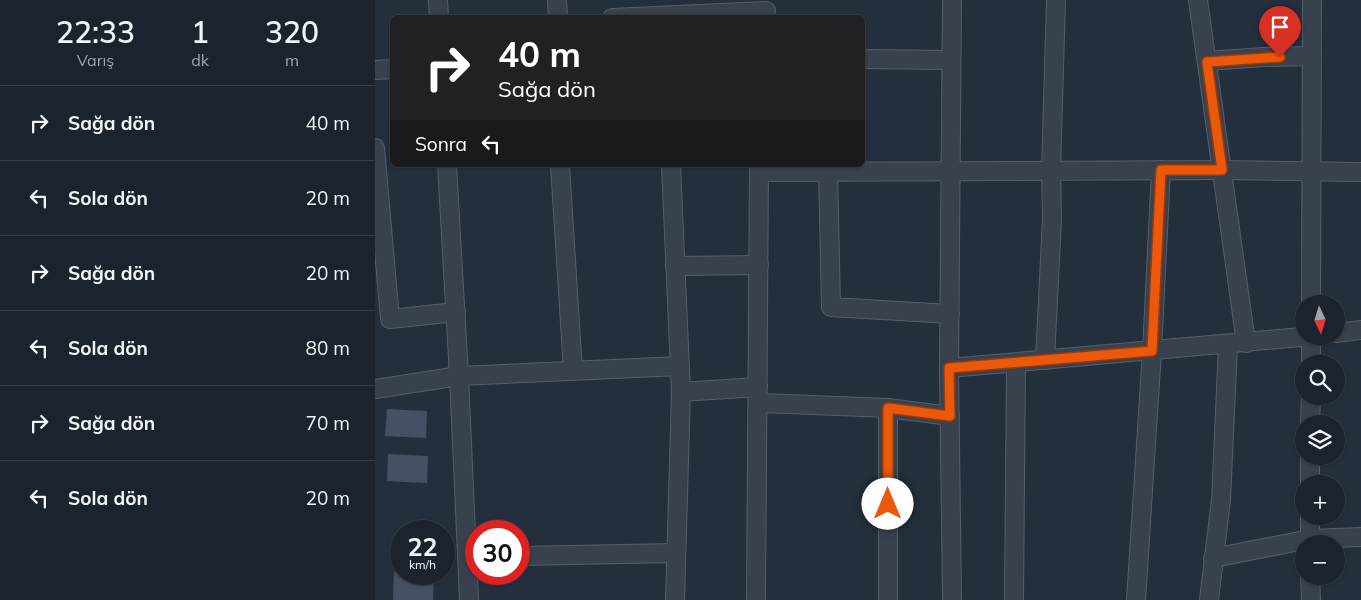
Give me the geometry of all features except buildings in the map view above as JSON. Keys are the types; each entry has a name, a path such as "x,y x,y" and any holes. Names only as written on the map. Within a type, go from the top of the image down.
{"street":[{"path":"438,0 439,15"},
{"path":"557,0 558,15"},
{"path":"952,0 949,368 952,600"},
{"path":"1045,360 1053,218 1051,171 1056,0"},
{"path":"1198,0 1222,170 1237,344 1209,600"},
{"path":"1311,295 1312,0"},
{"path":"637,15 671,11 767,10"},
{"path":"1207,62 1264,57 1312,56"},
{"path":"865,58 951,60"},
{"path":"375,70 390,69"},
{"path":"375,148 390,319 456,312"},
{"path":"447,167 469,520"},
{"path":"560,167 573,371"},
{"path":"671,167 681,392 675,600"},
{"path":"756,600 759,395 759,168 828,172 1222,170 1361,172"},
{"path":"1136,600 1152,351 1161,170"},
{"path":"828,172 831,307 950,314"},
{"path":"675,266 759,265"},
{"path":"1345,332 1361,330"},
{"path":"949,368 1295,338"},
{"path":"1014,600 1016,363"},
{"path":"375,389 459,376 680,366"},
{"path":"681,392 759,395 950,416"},
{"path":"888,408 888,600"},
{"path":"1345,538 1361,537"},
{"path":"1213,558 1295,544"},
{"path":"530,556 677,553"},
{"path":"469,600 470,585"},
{"path":"1311,585 1311,600"}],"route":[{"path":"888,504 888,408 950,416 949,368 1152,351 1161,170 1222,170 1207,62 1280,57"}]}
